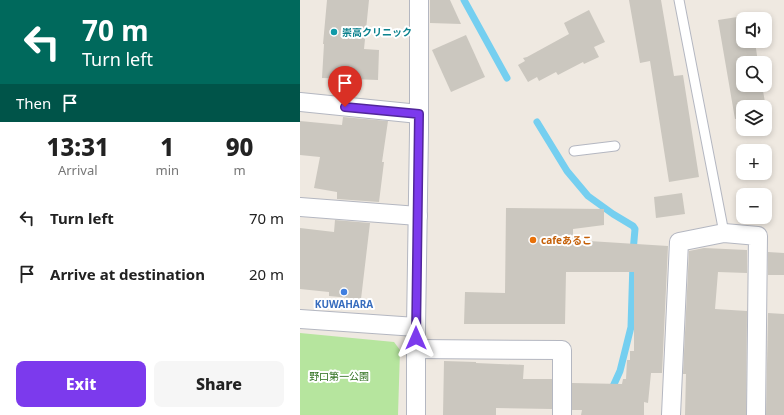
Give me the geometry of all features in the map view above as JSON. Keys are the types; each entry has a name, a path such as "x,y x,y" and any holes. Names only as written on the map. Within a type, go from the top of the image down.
{"street":[{"path":"416,415 419,0"},
{"path":"300,102 419,114"},
{"path":"300,207 418,216"},
{"path":"671,415 679,242 724,233 758,236 756,415"},
{"path":"300,319 416,327"},
{"path":"416,348 562,350 562,415"}],"lane":[{"path":"679,0 724,233"},
{"path":"574,151 614,146"}],"green space":[{"name":"野口第一公園","path":"300,333 394,342 400,350 398,415 300,415"}],"building":[{"path":"327,0 369,0 364,49 379,50 378,80 322,78"},
{"path":"430,0 450,0 461,24 430,23"},
{"path":"629,0 661,0 674,76 683,75 699,177 669,182 650,61 640,63"},
{"path":"589,10 605,42 594,47 599,57 584,64 583,62 558,75 556,72 539,81 537,77 528,82 518,65 525,61 523,58 569,34 564,23"},
{"path":"736,17 736,48 756,48 757,56 736,56 736,92 763,92 765,100 736,100 736,119 735,119 718,20"},
{"path":"466,35 485,77 451,92 432,50"},
{"path":"343,117 388,121 382,162 384,162 379,202 337,199 337,192 314,188 320,157 300,155 300,121 342,125"},
{"path":"682,193 685,214 656,218 654,197"},
{"path":"506,208 604,209 604,225 573,229 573,240 668,246 662,373 651,373 648,403 644,402 644,415 581,415 582,410 572,410 572,383 622,384 623,379 626,379 627,360 630,360 630,351 634,351 634,272 566,272 565,324 464,324 465,292 505,293"},
{"path":"335,220 370,223 361,299 329,296 329,292 300,289 300,228 334,232"},
{"path":"704,248 747,250 747,273 718,272 715,309 747,311 746,415 685,415 686,374 683,374 689,251"},
{"path":"768,252 784,253 784,275 768,275"},
{"path":"768,313 784,314 784,415 766,415"},
{"path":"444,361 524,365 523,379 552,379 552,409 496,408 496,415 443,415"}],"waterway":[{"path":"464,0 507,78"},
{"path":"537,122 567,171 588,196 633,226 635,229 633,252"},
{"path":"610,393 620,371 631,327 633,262"}],"place":[{"name":"崇高クリニック","path":"334,32"},
{"name":"cafeあるこ","path":"533,240"},
{"name":"KUWAHARA","path":"344,292"}],"route":[{"path":"345,107 419,114 416,338"}]}
